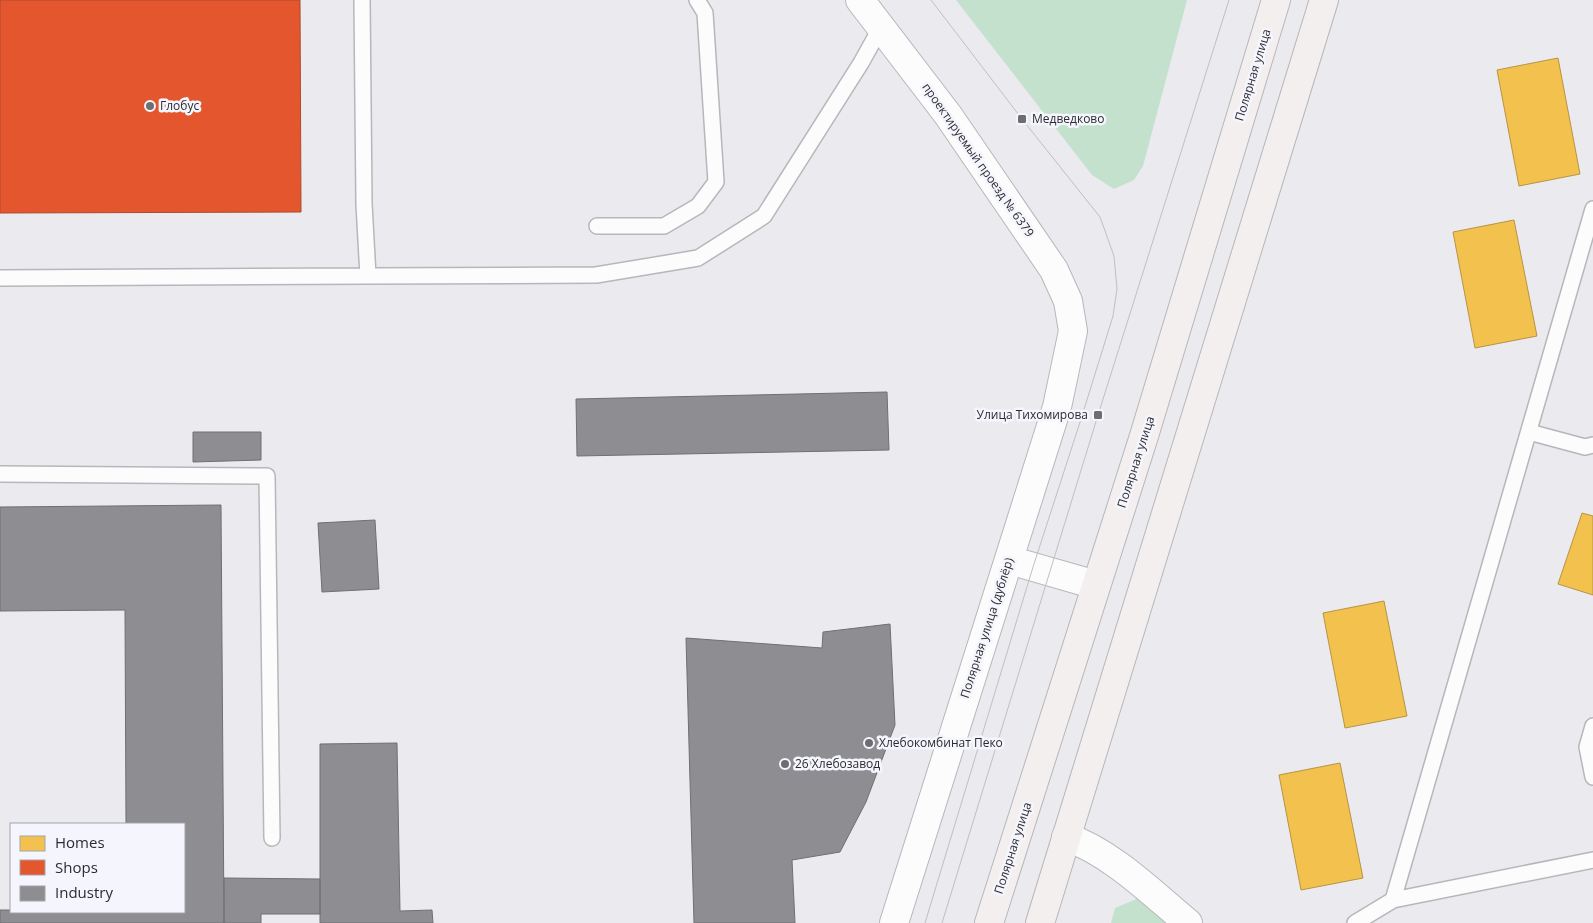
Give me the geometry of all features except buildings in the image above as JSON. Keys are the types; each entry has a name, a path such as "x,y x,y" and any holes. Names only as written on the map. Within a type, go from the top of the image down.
{"main road":[{"name":"Полярная улица","path":"989,923 1144,436 1276,0"},
{"path":"1040,923 1324,0"}],"street":[{"name":"проектируемый проезд № 6379","path":"860,0 948,115 1054,270 1068,301 1073,331"},
{"name":"Полярная улица (дублёр)","path":"894,923 1057,407 1073,331"},
{"path":"1009,560 1096,585"},
{"path":"1066,838 1082,842 1114,863 1188,923"}],"lane":[{"path":"362,0 364,204 368,276"},
{"path":"597,226 664,226 698,206 716,182 705,13 697,0"},
{"path":"0,278 596,275 698,258 764,216 861,63 881,27"},
{"path":"1393,900 1593,209"},
{"path":"1528,432 1585,447 1593,445"},
{"path":"0,474 267,476 272,838"},
{"path":"1593,726 1587,747 1593,777"},
{"path":"1355,923 1393,900 1593,860"}],"green space":[{"path":"956,0 1187,0 1143,166 1134,180 1114,189 1092,175"},
{"path":"1139,898 1169,923 1111,923 1115,908"}],"tram line":[{"path":"925,923 1033,567 1113,316 1117,289 1114,256 1100,217 931,0"},
{"path":"942,923 1098,415 1229,0"}],"place":[{"name":"Глобус","path":"150,106"},
{"name":"Медведково","path":"1022,119"},
{"name":"Улица Тихомирова","path":"1098,415"},
{"name":"Хлебокомбинат Пеко","path":"869,743"},
{"name":"26 Хлебозавод","path":"785,764"}]}
